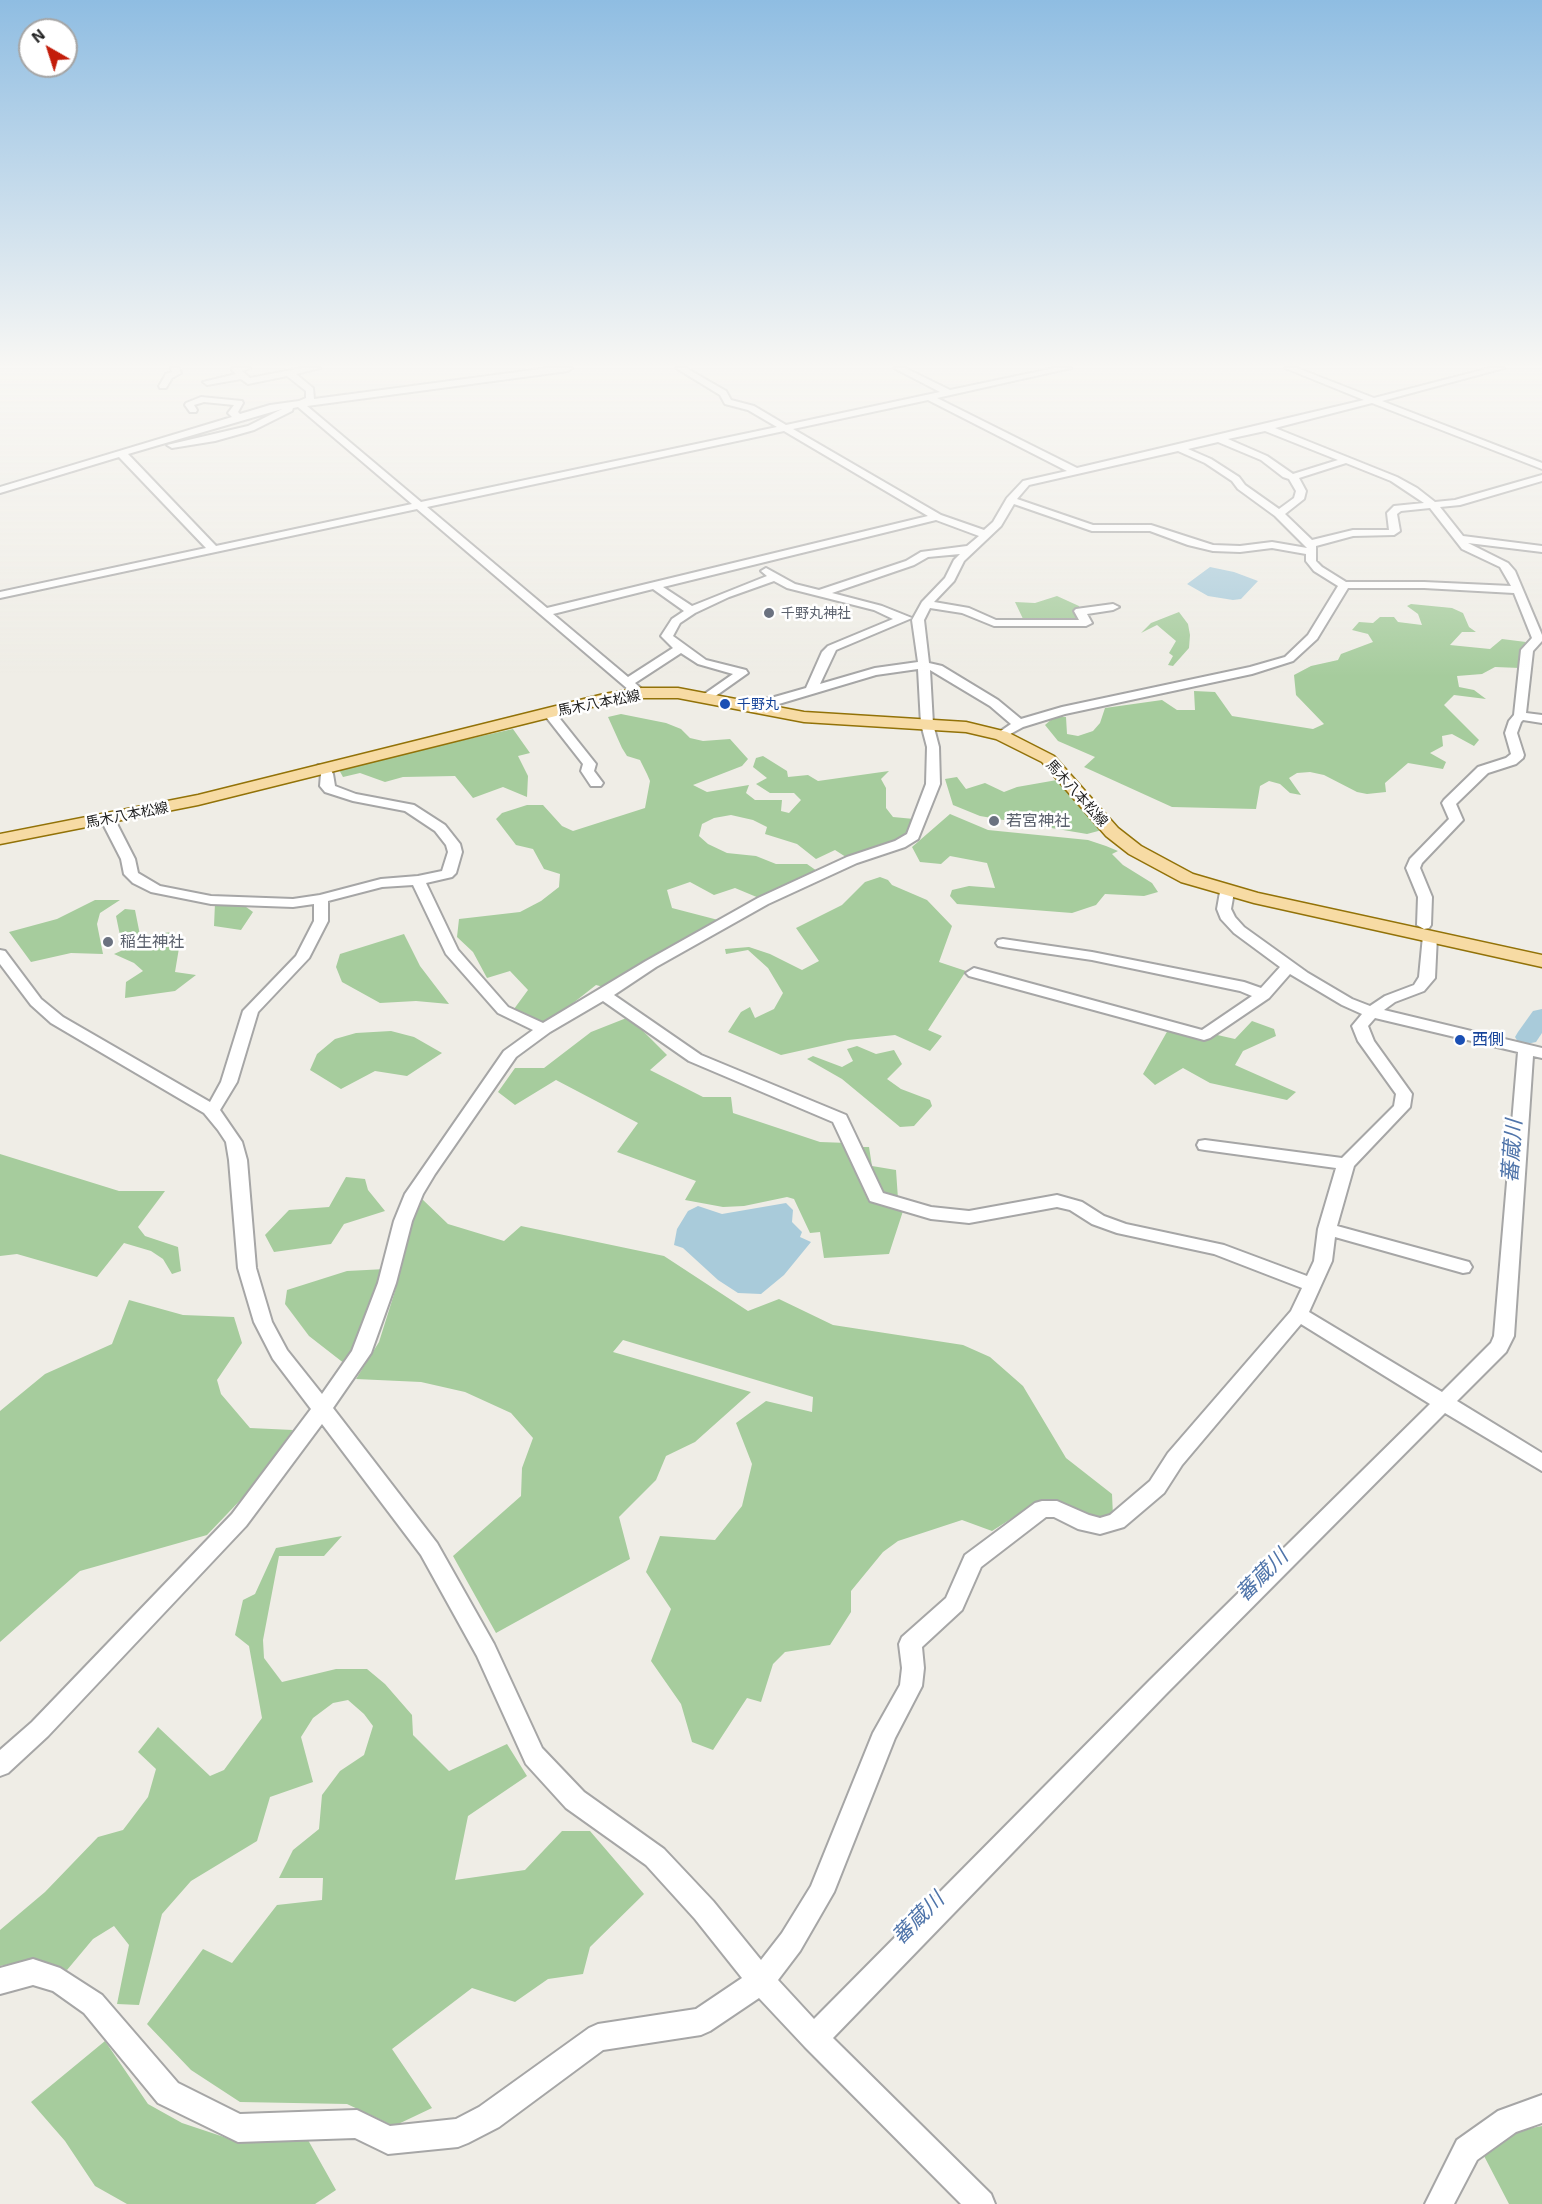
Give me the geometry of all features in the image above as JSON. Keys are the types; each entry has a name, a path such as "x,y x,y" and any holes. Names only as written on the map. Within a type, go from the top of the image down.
{"main road":[{"name":"馬木八本松線","path":"0,839 198,801 604,699 635,688 678,693 804,717 966,727 1001,735 1048,759 1112,832 1135,850 1187,878 1227,892 1542,949"},
{"name":"馬木八本松線","path":"1427,930 1542,961"}],"street":[{"path":"0,484 58,471"},
{"path":"0,490 66,471"},
{"path":"138,471 214,550"},
{"path":"380,471 635,688 681,648"},
{"path":"0,595 585,471"},
{"path":"858,471 937,517 987,535"},
{"path":"0,1765 40,1729 238,1520 321,1410 361,1353 387,1283 403,1221 414,1194 510,1054 544,1029 651,964 763,901 852,860 900,844 913,836 933,784 933,747 927,724 924,664 918,620 926,604 950,579 959,560 997,524 1011,500 1026,483 1075,471"},
{"path":"1223,471 1236,479 1241,488 1279,514 1310,548 1311,561 1318,569 1344,585 1424,585 1518,590"},
{"path":"1281,471 1293,477 1313,471"},
{"path":"0,1981 33,1972 60,1981 93,2004 168,2093 238,2128 357,2124 388,2140 458,2133 489,2117 598,2037 701,2022 761,1981 791,1942 821,1892 885,1734 911,1686 913,1668 910,1644 954,1604 973,1561 1042,1509 1057,1509 1084,1523 1100,1526 1117,1521 1157,1487 1175,1459 1299,1314 1323,1261 1327,1229 1346,1164 1402,1107 1404,1094 1366,1041 1360,1026 1371,1012 1390,999 1419,988 1427,978 1425,897 1413,868 1415,862 1456,820 1449,803 1483,770 1511,760 1518,755 1511,734 1515,721 1520,716 1527,650 1540,639 1511,573 1504,565 1466,547 1433,505 1405,484 1373,471"},
{"path":"1279,514 1299,499 1300,491 1293,477"},
{"path":"1011,500 1092,528 1151,528 1213,548 1240,549 1272,545 1310,548 1353,532 1390,533 1395,531 1393,510 1419,505 1456,503 1542,478"},
{"path":"546,612 937,517"},
{"path":"1461,539 1542,549"},
{"path":"818,594 910,563 925,554 972,549"},
{"path":"753,562 791,586 878,608 901,619 918,620"},
{"path":"707,698 742,673 702,662 672,642 667,636 676,621 691,610 774,577"},
{"path":"1001,735 1019,724 1062,711 1252,670 1289,659 1313,637 1344,585"},
{"path":"655,586 691,610"},
{"path":"926,604 965,610 994,623 1086,623 1080,611 1113,606"},
{"path":"811,692 828,652 832,648 901,619"},
{"path":"742,705 772,702 874,672 924,664 938,669 994,702 1019,724"},
{"path":"549,713 590,764 587,771 596,783"},
{"path":"1520,716 1542,720"},
{"path":"108,820 128,859 131,874 146,885 211,900 271,903 321,899 381,883 418,880 447,874 451,870 455,852 449,838 440,828 409,808 353,797 330,789 327,786 327,774 323,768"},
{"path":"418,880 451,951 503,1010 544,1029"},
{"path":"814,2038 1441,1401 1499,1347 1504,1336 1537,1049 1371,1012 1347,1002 1290,967 1228,919 1224,909 1227,892"},
{"path":"210,1109 217,1105 229,1082 251,1011 302,958 315,935 321,921 321,899"},
{"path":"1003,942 1092,956 1244,987 1264,995"},
{"path":"0,954 36,1002 57,1020 210,1109 234,1142 238,1161 247,1268 263,1322 280,1354 429,1549 486,1651 534,1755 575,1800 655,1857 704,1910 761,1981 814,2038 981,2204"},
{"path":"974,973 1204,1035 1264,995 1281,973 1290,967"},
{"path":"603,995 623,1006 695,1058 840,1119 876,1197 931,1213 969,1217 1058,1201 1076,1206 1098,1220 1123,1229 1218,1249 1313,1285"},
{"path":"1205,1145 1346,1164"},
{"path":"1327,1229 1463,1267"},
{"path":"1299,1314 1542,1463"},
{"path":"1439,2204 1467,2150 1508,2121 1542,2109"}],"green space":[{"path":"1057,596 1079,606 1081,618 1024,621 1015,602 1035,603"},
{"path":"1411,604 1452,608 1463,613 1469,627 1476,632 1462,632 1450,645 1490,649 1502,639 1526,642 1520,652 1520,668 1495,667 1482,674 1457,676 1459,687 1474,690 1486,699 1454,695 1444,705 1479,740 1474,746 1452,734 1442,736 1443,746 1430,753 1446,762 1443,769 1408,763 1385,783 1386,792 1367,794 1357,792 1324,775 1310,772 1297,773 1289,778 1301,795 1290,793 1280,784 1269,781 1260,786 1256,809 1172,807 1084,767 1095,757 1058,741 1045,725 1054,717 1066,717 1067,734 1078,736 1093,731 1100,723 1105,708 1162,700 1177,710 1195,710 1194,691 1215,692 1232,716 1313,729 1324,724 1296,695 1294,675 1311,666 1338,660 1341,654 1373,642 1368,634 1352,630 1359,622 1373,623 1380,617 1394,617 1398,622 1422,625 1418,614 1407,606"},
{"path":"1179,612 1188,624 1189,648 1173,666 1168,665 1173,656 1169,653 1176,641 1157,625 1141,633 1151,623"},
{"path":"621,714 666,723 681,729 690,738 703,741 730,739 748,759 742,766 693,785 707,792 749,785 746,793 755,800 782,800 781,811 789,813 801,800 794,793 770,793 756,784 767,778 753,767 756,758 763,756 787,771 788,777 808,775 818,781 889,771 881,779 886,788 886,808 893,817 914,819 909,834 895,843 849,859 835,850 816,859 797,844 765,834 767,827 753,820 731,815 714,818 702,824 699,836 708,844 727,853 756,856 776,864 807,864 817,871 759,898 735,888 714,895 690,882 667,890 672,908 722,921 607,988 596,985 563,1011 543,1023 514,1009 528,990 510,971 487,978 473,952 457,937 459,919 520,912 541,901 559,887 560,874 544,869 533,849 516,845 496,819 502,813 527,805 543,805 562,826 573,831 645,808 650,781 640,760 627,756 608,717"},
{"path":"513,729 530,753 518,756 528,776 527,797 503,787 473,798 455,776 403,777 385,782 360,773 343,777 338,768"},
{"path":"957,777 966,789 985,783 1004,792 1017,787 1057,780 1102,830 1087,834 980,816 953,805 945,779"},
{"path":"950,814 988,830 1088,840 1106,846 1118,851 1112,854 1123,865 1152,883 1158,892 1144,896 1105,894 1096,905 1072,913 957,904 950,896 952,890 969,886 995,888 987,863 950,856 941,864 920,862 912,847"},
{"path":"880,877 888,880 892,885 927,900 952,926 939,962 966,971 928,1030 942,1036 930,1051 895,1035 848,1040 781,1055 728,1032 741,1012 750,1007 755,1018 774,1009 783,993 768,968 748,950 726,954 725,949 749,947 770,954 802,970 819,961 796,928 842,905 865,882"},
{"path":"95,900 120,900 100,913 97,924 103,954 71,953 31,962 9,932 57,919"},
{"path":"215,903 242,904 253,912 241,930 214,926"},
{"path":"125,909 135,910 140,935 174,932 179,948 175,972 196,975 175,991 125,998 126,982 143,971 134,963 114,954 123,950 116,916"},
{"path":"404,934 420,966 449,1004 416,1001 380,1003 342,982 336,967 340,954"},
{"path":"629,1017 667,1055 650,1070 703,1097 731,1097 733,1113 820,1142 848,1143 873,1199 903,1211 889,1254 824,1258 820,1232 810,1233 794,1199 787,1197 744,1206 723,1207 685,1200 696,1181 617,1152 638,1123 556,1080 515,1105 498,1092 515,1068 544,1068 591,1032"},
{"path":"1252,1021 1274,1029 1276,1036 1243,1051 1235,1065 1296,1092 1287,1100 1210,1083 1183,1068 1155,1085 1143,1074 1168,1030 1213,1034 1235,1039"},
{"path":"391,1031 414,1037 442,1053 407,1076 375,1071 341,1089 310,1070 317,1054 335,1039 356,1033"},
{"path":"857,1046 876,1054 894,1050 902,1064 887,1079 901,1089 930,1100 932,1106 914,1126 900,1127 842,1079 807,1059 813,1056 842,1067 853,1061 847,1049"},
{"path":"856,1147 869,1147 872,1166 896,1170 898,1199 878,1195"},
{"path":"0,1154 119,1191 165,1191 138,1227 145,1236 178,1247 181,1271 172,1274 163,1259 151,1251 124,1243 97,1277 17,1254 0,1256"},
{"path":"346,1177 365,1179 368,1190 385,1211 344,1224 331,1244 274,1252 265,1235 289,1210 329,1207"},
{"path":"422,1199 448,1224 504,1241 521,1226 664,1256 748,1311 779,1299 833,1325 963,1345 990,1357 1023,1386 1066,1458 1112,1494 1113,1516 1088,1516 1057,1503 1036,1503 992,1531 962,1520 898,1541 883,1552 851,1591 851,1612 830,1645 785,1652 773,1664 761,1702 747,1698 713,1750 692,1742 681,1704 651,1661 671,1609 646,1572 660,1536 715,1540 742,1506 752,1464 736,1423 766,1401 812,1412 813,1397 623,1340 613,1352 751,1392 695,1442 666,1456 656,1480 619,1517 630,1559 496,1633 453,1556 521,1496 522,1468 533,1438 511,1413 465,1392 421,1382 356,1379 379,1342 395,1291 410,1217"},
{"path":"386,1269 363,1335 345,1364 309,1336 285,1304 287,1290 347,1271"},
{"path":"129,1300 183,1315 234,1317 242,1343 217,1380 221,1394 250,1428 293,1430 249,1491 207,1535 80,1571 0,1642 0,1411 45,1374 112,1344"},
{"path":"342,1536 324,1556 279,1556 263,1640 264,1658 282,1682 336,1669 367,1669 385,1684 412,1715 413,1735 449,1771 507,1744 527,1776 468,1816 455,1880 525,1870 562,1831 590,1831 644,1894 590,1947 583,1974 548,1979 515,2002 472,1988 392,2049 432,2108 394,2126 347,2104 240,2102 191,2070 147,2024 203,1949 232,1963 277,1905 322,1900 323,1878 279,1878 293,1850 319,1829 322,1795 340,1771 364,1755 373,1726 364,1714 348,1700 333,1703 313,1718 301,1737 313,1782 270,1797 257,1841 191,1881 162,1914 139,2005 117,2004 129,1945 114,1926 93,1939 67,1970 33,1960 0,1966 0,1930 45,1892 98,1837 123,1830 148,1797 156,1769 138,1752 158,1727 210,1776 224,1770 262,1718 249,1646 235,1635 243,1600 255,1594 276,1548"},
{"path":"105,2041 148,2104 182,2123 230,2139 308,2140 336,2190 315,2204 127,2204 95,2186 65,2141 31,2102"},
{"path":"1542,2126 1542,2204 1509,2204 1483,2154 1522,2130"}],"water":[{"path":"1210,567 1234,572 1258,581 1241,599 1233,600 1208,596 1187,584"},
{"path":"786,1203 793,1210 792,1222 802,1232 800,1237 811,1242 784,1275 761,1294 738,1293 718,1280 683,1248 674,1245 677,1229 688,1211 698,1206 722,1214"}],"waterway":[{"name":"蕃蔵川","path":"1527,1037 1542,1016"}],"place":[{"name":"千野丸神社","path":"769,613"},
{"name":"千野丸","path":"725,704"},
{"name":"若宮神社","path":"994,821"},
{"name":"稲生神社","path":"108,942"},
{"name":"西側","path":"1460,1040"}]}
